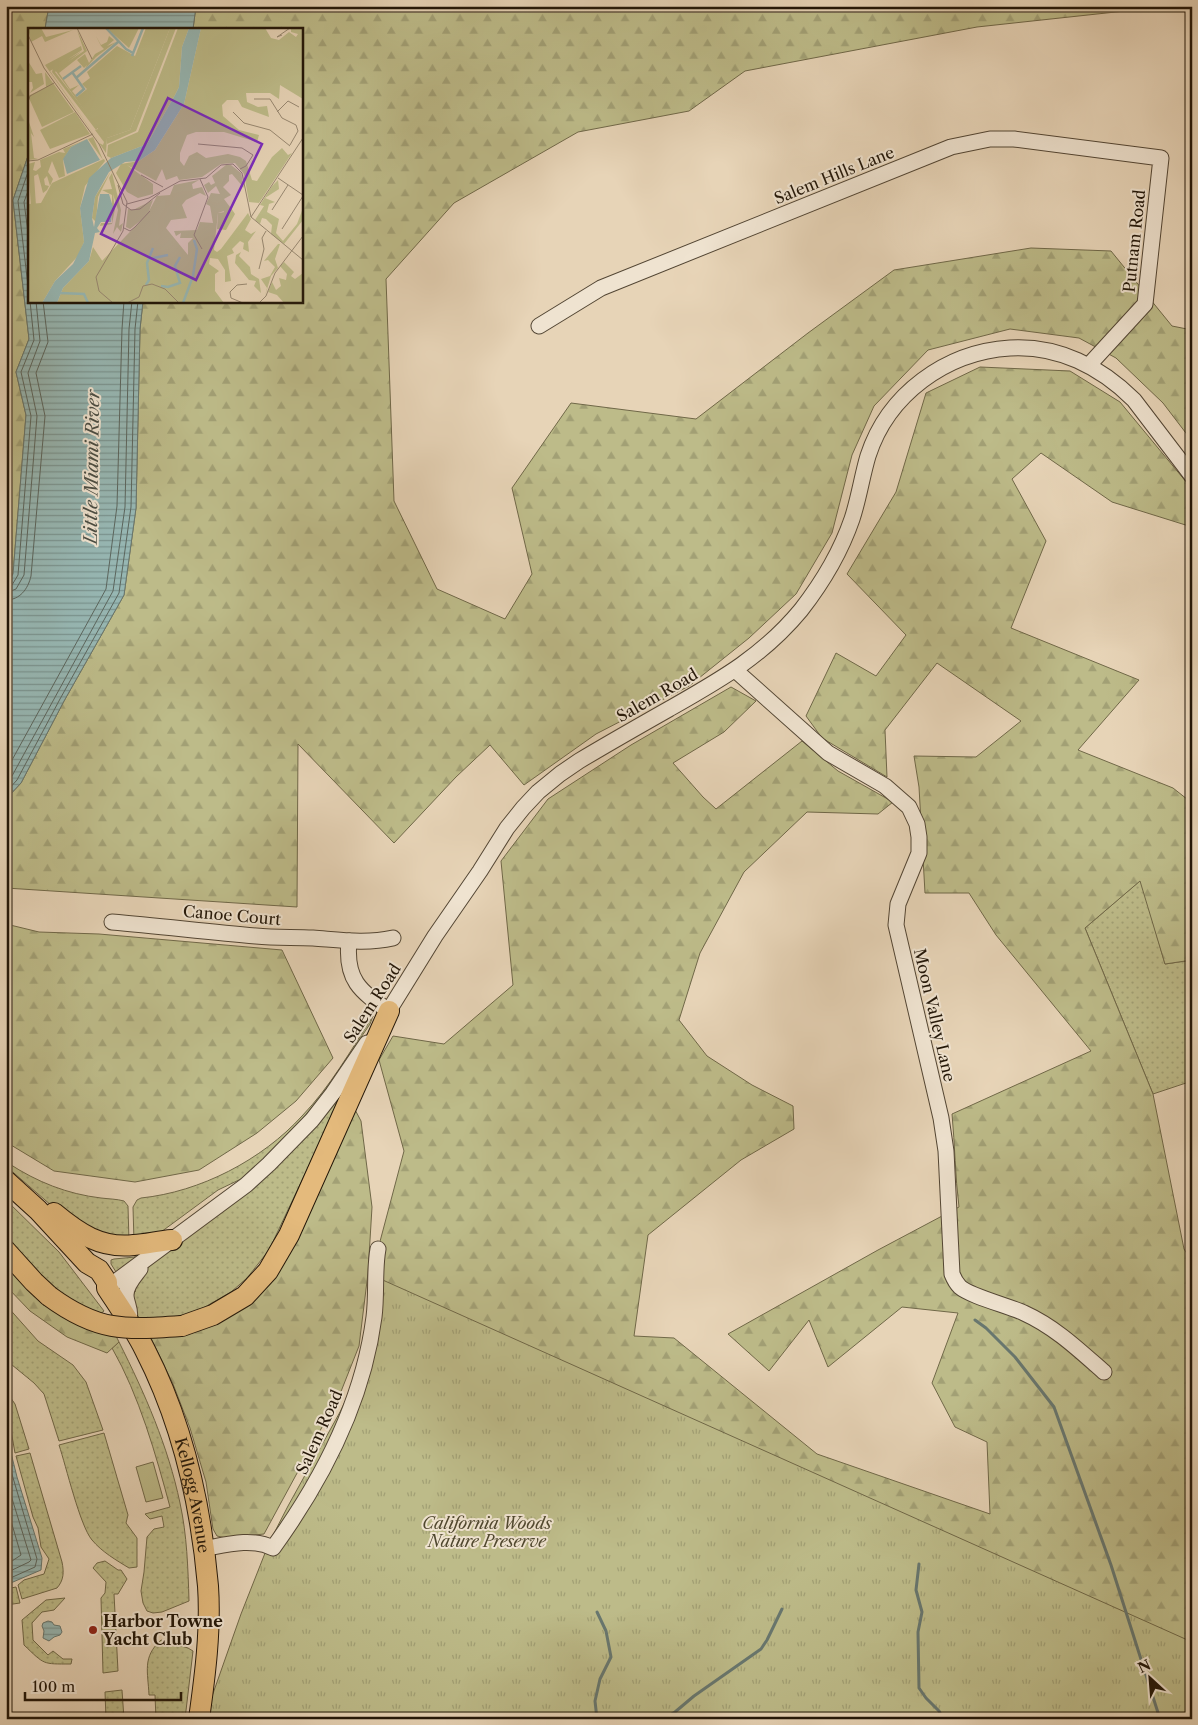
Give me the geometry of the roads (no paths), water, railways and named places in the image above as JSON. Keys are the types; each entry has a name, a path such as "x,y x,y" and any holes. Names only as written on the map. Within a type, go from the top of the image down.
{"main road":[{"path":"6,1251 49,1296 68,1309 101,1324 123,1328 182,1326 214,1315 245,1296 268,1271 289,1235 389,1011"},
{"path":"9,1183 42,1204 83,1236 95,1241 118,1246 172,1240"},
{"name":"Kellogg Avenue","path":"9,1183 38,1210 86,1263 99,1270 108,1282 107,1288 128,1321 155,1371 176,1426 191,1477 208,1587 207,1651 199,1719"}],"street":[{"name":"Salem Hills Lane","path":"539,326 601,288 951,147 990,139 1014,139 1161,158"},
{"name":"Putnam Road","path":"1089,365 1145,304 1161,158"},
{"name":"Salem Road","path":"107,1288 246,1185 312,1120 333,1093 389,1011 435,936 507,828 538,792 579,761 735,670 761,650 785,627 801,609 829,568 852,519 868,455 876,436 885,420 914,386 944,366 963,357 998,349 1033,349 1054,352 1089,365 1123,389 1134,400 1192,476"},
{"name":"Moon Valley Lane","path":"735,670 828,753 885,786 909,807 914,816 919,837 919,853 898,904 896,925 941,1118 946,1151 952,1274 961,1288 1004,1304 1042,1322 1061,1334 1104,1372"},
{"name":"Canoe Court","path":"112,922 205,930 258,937 349,941 380,941 393,938"},
{"path":"349,941 349,965 352,976 365,995 389,1011"},
{"name":"Salem Road","path":"203,1549 249,1542 260,1543 273,1548 313,1488 331,1455 346,1420 361,1375 374,1317 378,1248"},
{"name":"Salem Road","path":"128,1321 130,1315 126,1296 128,1287 150,1256"}],"water":[{"path":"49,6 196,6 193,28 45,28"},
{"name":"Little Miami River","path":"28,156 28,302 143,302 140,329 136,508 124,595 64,701 21,783 6,799 6,585 13,574 26,415 16,372 29,339 13,200"},
{"path":"6,1433 17,1477 42,1558 41,1570 6,1585"},
{"path":"48,1621 60,1626 62,1632 49,1641 43,1638 44,1631 42,1626 43,1623"}],"waterway":[{"path":"975,1320 986,1328 1015,1357 1054,1407 1111,1565 1160,1719"},
{"path":"919,1564 916,1590 922,1612 918,1632 919,1688 939,1711 943,1719"},
{"path":"663,1719 761,1649 782,1609"},
{"path":"597,1612 606,1631 611,1657 600,1679 595,1701 597,1719"}],"place":[{"name":"Harbor Towne Yacht Club","path":"93,1630"}],"park label":[{"name":"California Woods Nature Preserve","path":"487,1532"}]}
